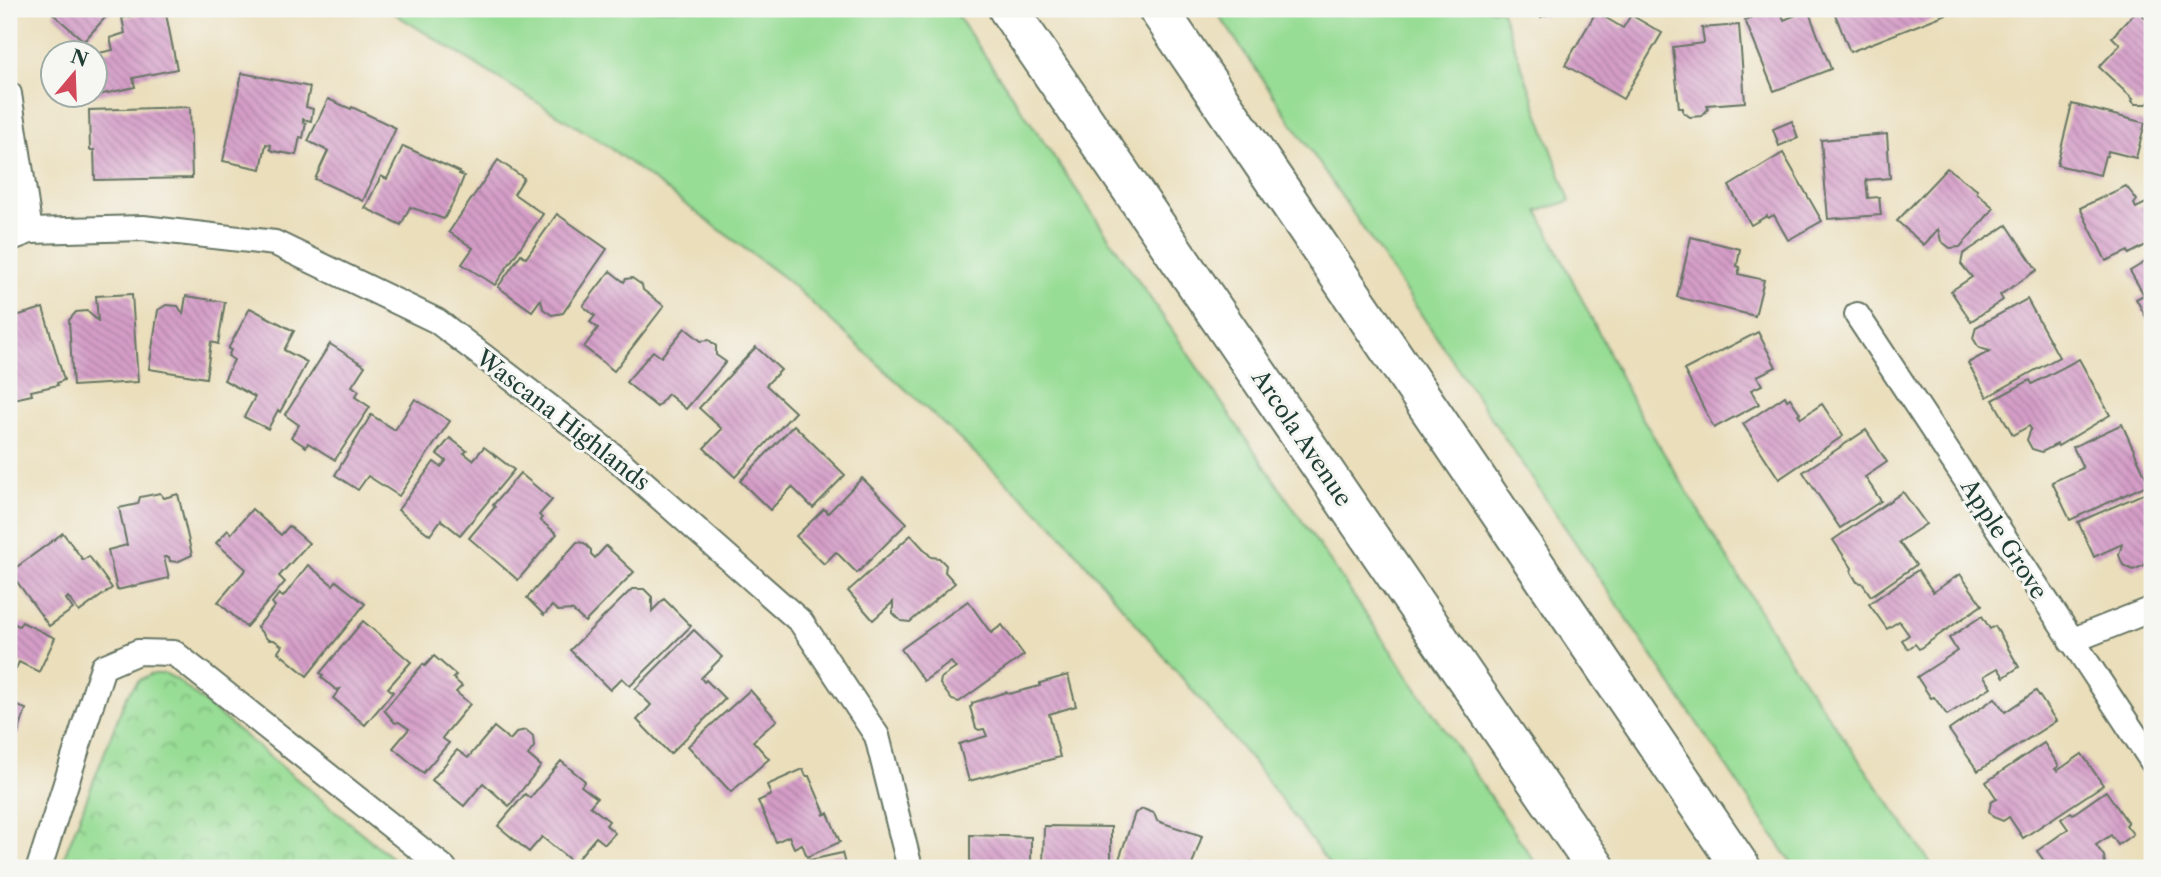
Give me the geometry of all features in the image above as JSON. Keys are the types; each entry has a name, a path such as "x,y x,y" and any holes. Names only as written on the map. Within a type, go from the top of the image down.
{"main road":[{"name":"Arcola Avenue","path":"1008,9 1596,868"},
{"path":"1158,9 1741,868"}],"street":[{"name":"Wascana Highlands","path":"9,94 19,235 142,228 275,243 437,321 611,454 801,622 877,736 911,868"},
{"name":"Apple Grove","path":"1857,315 2152,761"},
{"path":"2071,641 2152,609"},
{"path":"38,868 103,667 138,652 174,653 444,868"}],"green space":[{"path":"387,9 953,9 1539,868 1332,868 1257,767 1054,526 787,280 606,145"},
{"path":"1215,9 1501,9 1570,201 1538,211 1635,406 1789,659 1934,868 1795,868"},
{"path":"151,674 166,674 176,679 404,868 60,868 126,697 138,681"}],"building":[{"path":"58,9 113,9 87,38 81,38 53,14"},
{"path":"165,9 177,69 133,78 135,87 108,93 108,51 113,50 110,38 125,33 122,18"},
{"path":"1537,9 1561,9 1541,17"},
{"path":"1780,9 1784,20 1808,10 1831,69 1774,91 1745,20"},
{"path":"1833,9 1959,9 1850,52"},
{"path":"2137,10 2152,24 2152,99 2147,104 2135,104 2099,67 2120,45 2112,37"},
{"path":"1596,12 1623,28 1631,15 1662,33 1623,99 1565,65"},
{"path":"1739,25 1745,102 1707,105 1708,109 1702,116 1690,117 1683,112 1683,108 1679,108 1673,47 1704,43 1702,28"},
{"path":"242,73 310,87 306,107 313,109 311,121 303,119 306,123 296,155 273,151 270,149 271,145 266,144 261,169 223,161"},
{"path":"328,99 396,128 363,201 315,179 328,151 308,141"},
{"path":"2072,104 2145,123 2136,158 2108,151 2100,175 2057,165"},
{"path":"190,107 192,178 95,180 94,150 90,150 89,110"},
{"path":"1792,121 1798,138 1779,146 1773,129"},
{"path":"1887,134 1890,178 1866,180 1868,198 1879,197 1881,215 1828,219 1821,140"},
{"path":"403,146 464,176 444,219 410,207 401,225 365,208 381,176 387,179"},
{"path":"1783,153 1822,221 1788,240 1774,215 1751,225 1729,186"},
{"path":"498,160 524,178 514,194 543,214 495,285 462,264 473,248 449,232"},
{"path":"1947,168 1977,190 1994,208 1960,247 1950,248 1941,241 1938,229 1924,245 1897,221"},
{"path":"2126,186 2137,200 2134,204 2136,208 2148,202 2152,210 2152,242 2129,254 2128,251 2106,261 2080,208"},
{"path":"557,214 607,249 563,313 552,315 543,309 541,299 532,311 498,287 521,254 526,258"},
{"path":"2007,225 2037,270 2000,295 2003,300 1971,321 1951,291 1972,277 1961,264 1963,254"},
{"path":"1691,237 1740,249 1738,274 1764,280 1755,316 1677,297"},
{"path":"2152,258 2152,328 2136,299 2144,295 2130,271"},
{"path":"610,271 624,282 632,278 664,306 614,371 584,347 598,328 590,322 595,316 583,306"},
{"path":"132,294 138,382 73,386 69,320 76,312 87,311 98,321 96,296"},
{"path":"186,296 225,302 218,344 211,342 206,378 149,369 158,310 166,305 178,306 183,314"},
{"path":"2027,299 2059,357 1987,397 1968,363 1990,351 1979,348 1973,338 1976,327"},
{"path":"43,308 64,380 57,383 58,385 31,391 32,395 9,400 9,342 13,341 9,318"},
{"path":"250,308 294,331 284,350 307,362 268,429 244,417 255,397 224,380 234,360 228,356 231,350 228,349"},
{"path":"685,328 701,341 709,340 716,346 716,355 726,362 686,409 668,394 657,407 626,382 653,351 661,357"},
{"path":"1758,332 1776,367 1757,376 1762,385 1751,390 1759,404 1714,428 1684,370"},
{"path":"330,344 365,366 352,386 359,391 355,397 370,407 335,460 308,443 306,447 291,437 299,425 285,415"},
{"path":"756,347 781,370 766,385 795,412 735,477 704,448 722,429 699,408"},
{"path":"2079,359 2110,415 2058,446 2057,444 2042,452 2032,449 2027,440 2031,429 2029,426 2013,435 1993,400 2030,380 2032,384"},
{"path":"1785,396 1787,400 1790,398 1801,418 1822,404 1843,436 1779,479 1743,424"},
{"path":"415,399 450,421 399,496 368,476 358,490 335,475 371,415 395,430"},
{"path":"2122,424 2149,484 2070,520 2052,482 2083,468 2073,447"},
{"path":"794,425 845,475 813,508 792,487 770,510 740,481"},
{"path":"1866,430 1887,462 1865,477 1881,501 1840,528 1803,472"},
{"path":"450,438 467,451 464,453 473,460 484,447 514,470 460,535 441,520 430,535 398,510 434,462 441,467 446,461 437,454"},
{"path":"520,473 552,500 539,515 542,518 540,520 557,534 518,580 469,538"},
{"path":"862,478 907,523 857,573 836,552 824,564 796,536 824,509 828,513"},
{"path":"2152,490 2152,562 2133,570 2123,565 2119,555 2122,544 2094,557 2078,522"},
{"path":"1903,492 1926,524 1899,542 1916,565 1871,596 1862,583 1857,582 1851,572 1852,568 1833,540"},
{"path":"160,493 164,498 178,494 192,555 177,562 164,557 169,578 117,590 108,550 127,545 119,508 138,504 140,497"},
{"path":"252,509 281,535 289,526 309,543 279,576 285,582 246,627 218,602 246,569 216,543 228,530 231,534"},
{"path":"63,533 83,560 89,556 112,588 79,612 68,597 66,599 73,609 49,626 10,572"},
{"path":"911,535 931,557 939,558 946,565 945,572 955,583 910,622 901,621 893,613 893,602 873,620 848,591"},
{"path":"577,542 584,543 595,558 606,546 634,572 585,622 572,610 558,611 552,606 544,615 527,598"},
{"path":"308,565 333,585 336,581 365,604 307,676 278,652 282,646 274,640 268,640 257,627 275,606 272,603 279,594 283,597"},
{"path":"1918,570 1933,592 1960,574 1982,605 1919,649 1915,644 1908,649 1902,640 1909,635 1899,621 1887,629 1869,604"},
{"path":"632,589 644,589 652,597 652,611 664,599 691,626 630,686 622,678 610,690 570,650"},
{"path":"968,601 991,633 1002,625 1024,655 959,702 952,700 940,684 941,678 956,668 951,662 924,681 901,649"},
{"path":"1982,616 1990,629 1995,626 2019,667 2004,677 1998,668 1984,676 1991,687 1947,715 1917,677 1957,651 1949,638"},
{"path":"9,621 19,626 22,622 55,638 39,672 19,662 9,683"},
{"path":"363,621 411,662 388,688 393,692 365,725 333,698 340,689 336,690 320,673"},
{"path":"694,630 722,657 701,678 725,699 670,754 637,720 651,705 635,689"},
{"path":"434,656 456,675 453,678 462,686 456,692 470,704 442,738 449,743 423,773 393,748 409,729 399,722 395,723 384,710 423,664 425,666"},
{"path":"1068,675 1076,706 1049,714 1060,757 969,781 959,744 987,736 984,729 976,728 970,707 972,703 1006,692 1009,694 1040,686 1040,683"},
{"path":"750,690 777,720 753,741 769,759 731,792 688,746"},
{"path":"2036,691 2056,721 1978,771 1949,730 1995,698 2005,712"},
{"path":"9,703 26,709 13,749 9,748"},
{"path":"494,727 510,740 517,732 526,730 533,736 534,747 528,755 541,766 509,806 483,783 464,806 432,780 457,750 468,758"},
{"path":"2044,743 2059,766 2055,769 2057,771 2082,754 2103,785 2023,838 2009,817 2003,821 1993,817 1989,811 1991,802 1997,799 1986,782"},
{"path":"561,761 585,781 581,786 597,798 590,806 609,821 606,825 615,833 605,844 596,837 574,863 542,837 529,852 498,826 525,794 530,798"},
{"path":"803,769 806,776 809,776 825,813 823,815 828,813 840,842 807,857 802,844 794,848 789,836 776,842 758,801 771,795 767,785"},
{"path":"2106,791 2133,834 2118,845 2111,835 2096,845 2104,856 2105,865 2100,868 2049,868 2037,851 2068,829 2061,819"},
{"path":"1143,809 1154,813 1157,821 1202,836 1191,868 1116,868 1135,813"},
{"path":"1044,826 1111,827 1111,868 1043,868"},
{"path":"970,835 1031,837 1031,868 970,868"},
{"path":"842,853 846,868 789,868 802,864 801,862"},
{"path":"1252,862 1263,868 1240,868"}]}
